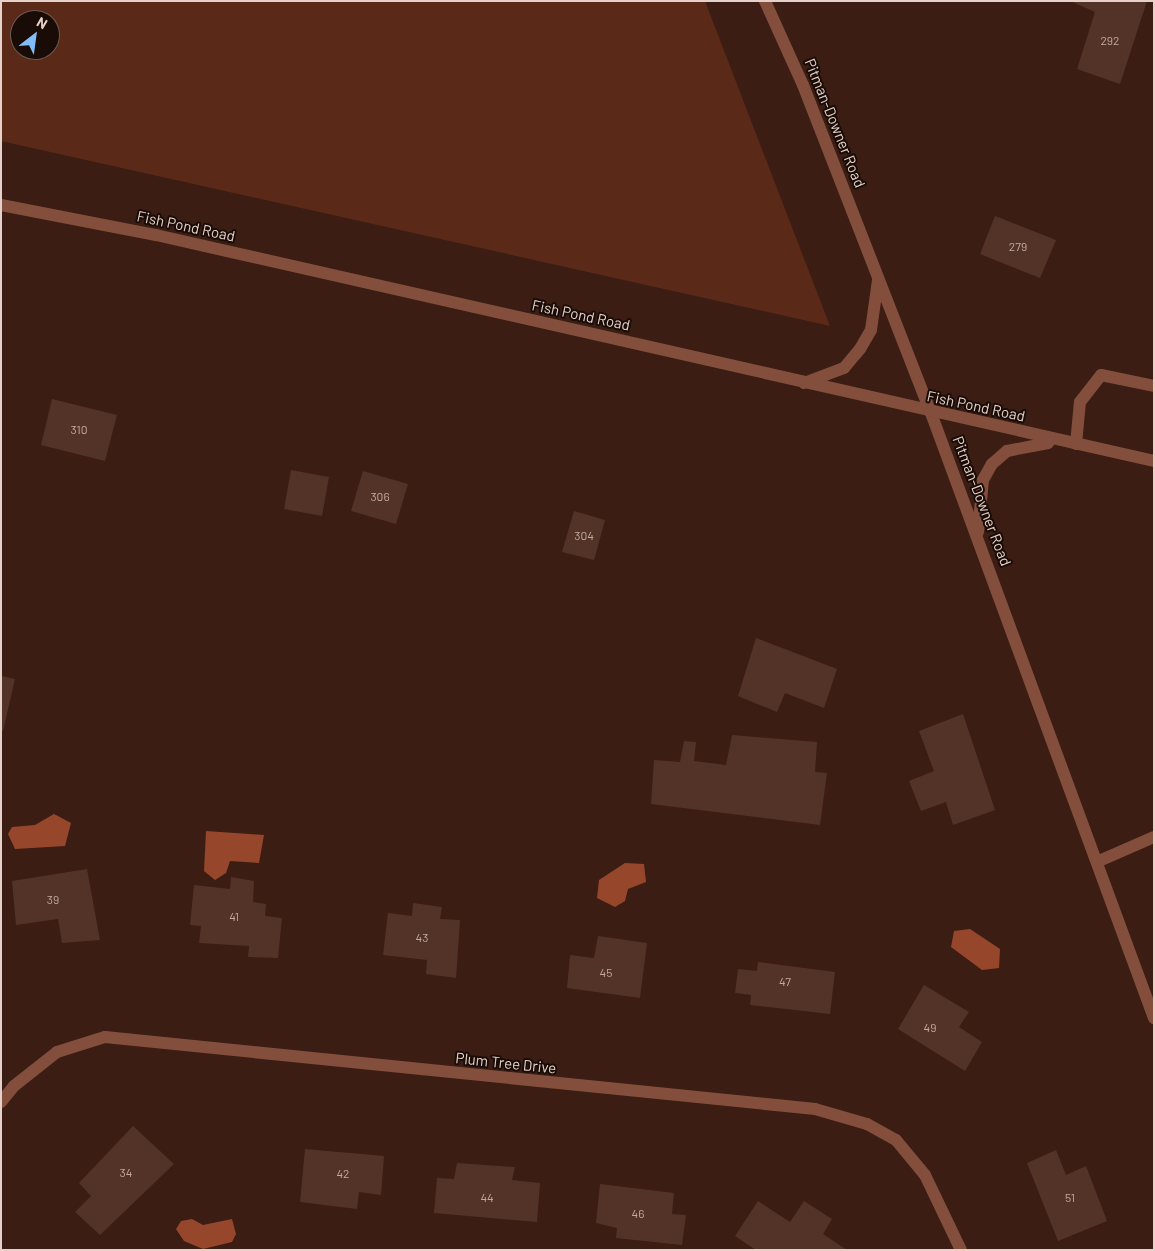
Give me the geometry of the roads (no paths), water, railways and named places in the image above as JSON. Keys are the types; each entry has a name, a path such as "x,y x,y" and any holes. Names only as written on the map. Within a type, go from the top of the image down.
{"street":[{"name":"Pitman-Downer Road","path":"765,1 803,86 931,413 1099,861 1154,1018"},
{"name":"Fish Pond Road","path":"1,205 156,235 931,413 1154,461"},
{"path":"804,383 844,368 860,350 871,330 878,278"},
{"path":"977,536 983,480 992,464 1007,451 1036,443 1071,443 1080,402 1101,375 1154,386"},
{"path":"1099,861 1154,837"},
{"name":"Plum Tree Drive","path":"1,1102 14,1086 57,1052 105,1037 815,1109 867,1124 896,1140 925,1175 961,1250"}]}
